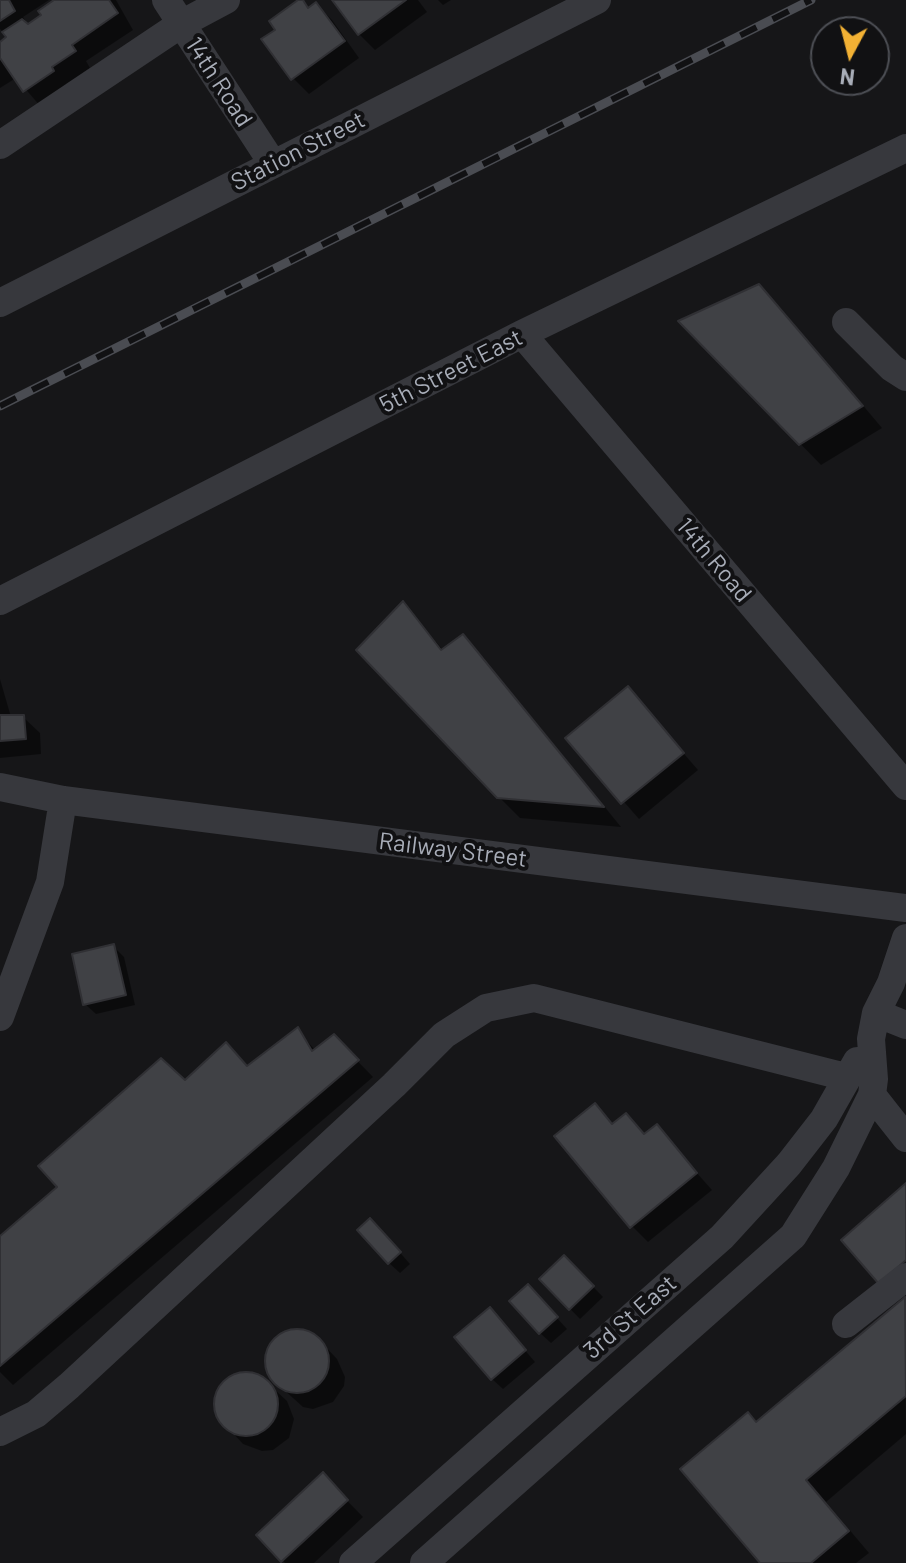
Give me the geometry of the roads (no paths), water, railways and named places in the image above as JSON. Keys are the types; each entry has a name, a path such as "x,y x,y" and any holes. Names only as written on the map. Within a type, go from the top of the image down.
{"street":[{"name":"14th Road","path":"166,0 273,164"},
{"path":"0,145 181,24 226,0"},
{"name":"Station Street","path":"0,303 597,0"},
{"name":"5th Street East","path":"0,601 522,334 906,148"},
{"path":"846,322 892,368 906,377"},
{"name":"14th Road","path":"522,334 906,786"},
{"name":"Railway Street","path":"0,787 63,800 906,908"},
{"path":"0,1017 50,882 63,800"},
{"name":"3rd St East","path":"353,1563 722,1237 798,1153 824,1119 874,1026 906,938"},
{"path":"0,1432 36,1414 69,1386 444,1035 486,1008 534,998 846,1077"},
{"path":"874,1026 906,1025"},
{"name":"3rd St East","path":"424,1563 793,1236 836,1168 872,1095 874,1026"},
{"path":"872,1095 906,1138"},
{"path":"846,1324 906,1277"}],"railway":[{"path":"0,406 811,0"}]}
